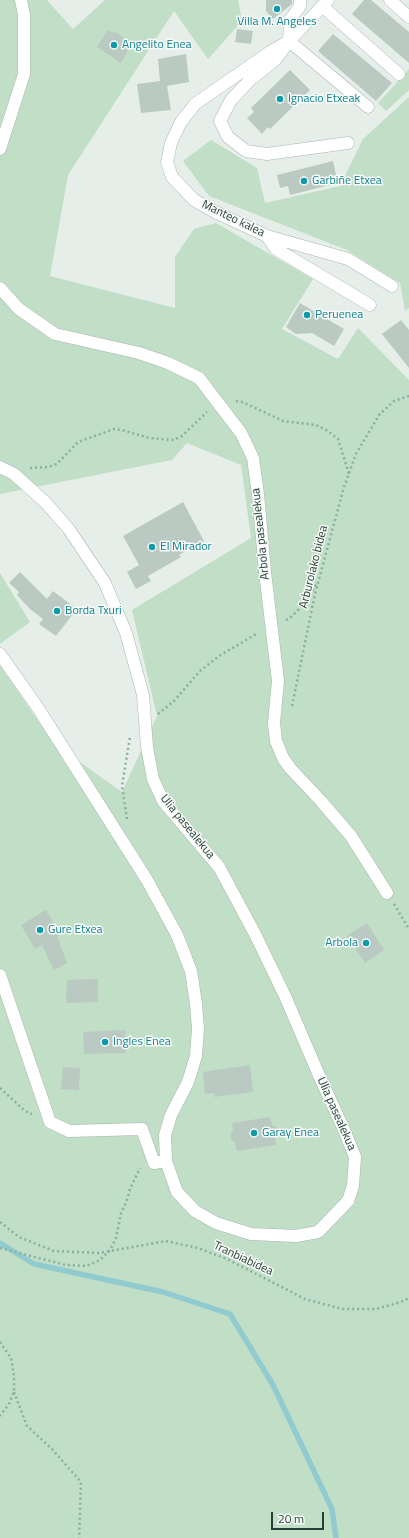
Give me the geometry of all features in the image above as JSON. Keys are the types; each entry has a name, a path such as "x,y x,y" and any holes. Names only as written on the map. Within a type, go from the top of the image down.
{"street":[{"path":"0,149 24,74 24,15 21,0"},
{"path":"300,0 300,6 290,20 289,41 368,107"},
{"path":"390,0 409,16"},
{"path":"320,5 399,74"},
{"name":"Manteo kalea","path":"320,5 289,41 276,59 250,80 231,100 220,121 228,137 246,151 267,154 348,143"},
{"name":"Manteo kalea","path":"289,41 270,52 195,104 180,122 171,143 167,162 172,177 194,200 215,212 267,236 348,259 392,286"},
{"path":"267,236 276,249 370,305"},
{"name":"Arbola pasealekua","path":"0,288 19,309 55,334 139,353 168,363 199,378 241,433 253,458 278,682 274,723 276,741 283,758 290,768 327,807 351,836 387,893"},
{"name":"Ulia pasealekua","path":"0,467 14,474 45,502 68,528 106,583 126,633 143,695 147,747 153,779 163,801 219,867 255,934 285,996 318,1074 345,1132 355,1157 353,1186 348,1200 318,1232 296,1236 251,1234 216,1223 194,1211 176,1192 166,1161 165,1135 171,1116 188,1082 196,1056 198,1029 191,971 177,935 147,880 38,708 0,654"},
{"path":"0,975 50,1122 69,1131 142,1129 154,1163 166,1161"}],"path":[{"name":"Arburolako bidea","path":"291,708 315,594 344,487 356,454 379,415 394,401 409,396"},
{"path":"28,468 57,464 78,442 114,429 149,438 174,440 182,436 207,412 230,401 242,402 283,421 316,425 323,428 338,439 349,474"},
{"path":"280,623 290,618 303,605 320,580"},
{"path":"159,714 174,701 200,672 219,656 253,635"},
{"path":"126,763 122,786 128,827"},
{"path":"387,893 409,929"},
{"path":"0,1088 25,1111 50,1122"},
{"path":"0,1248 66,1265 86,1266 100,1260 110,1250 116,1238 121,1213 140,1168 154,1163"},
{"name":"Tranbiabidea","path":"0,1222 19,1237 54,1251 99,1253 166,1241 198,1248 227,1259 305,1299 342,1309 376,1309 402,1302 409,1298"},
{"path":"0,1342 12,1358 14,1392 27,1426 52,1449 81,1482 79,1538"},
{"path":"0,1416 9,1404 14,1392"}],"green space":[{"path":"0,0 47,0 73,29 105,0 238,0 242,21 208,59 174,11 68,175 50,276 175,308 175,257 194,229 216,223 313,279 282,329 338,359 358,328 409,380 409,1538 0,1538 0,665 66,762 77,760 122,792 157,716 132,610 251,538 241,465 187,443 172,460 0,494"},
{"path":"409,69 409,90 386,111 378,103"},
{"path":"409,97 409,308 405,311 400,283 347,250 209,196 183,161 211,140 257,168 265,203 340,186 363,139"},
{"path":"0,573 30,622 0,644"}],"building":[{"name":"Villa M. Angeles","path":"266,0 292,0 292,4 273,19 266,11"},
{"path":"364,0 371,0 409,32 409,63 352,14"},
{"path":"237,29 253,31 251,44 235,42"},
{"name":"Angelito Enea","path":"108,30 114,33 115,32 132,43 121,63 97,47"},
{"path":"333,34 392,83 376,101 318,51"},
{"path":"186,54 189,82 167,86 171,110 141,113 137,84 160,81 158,59"},
{"name":"Ignacio Etxeak","path":"290,70 310,90 270,129 268,127 262,134 247,118 254,112 251,108"},
{"name":"Garbiñe Etxea","path":"333,161 336,175 328,177 330,185 290,195 288,186 280,188 277,175"},
{"name":"Peruenea","path":"300,303 344,329 334,346 312,333 296,334 286,327"},
{"path":"401,320 409,330 409,368 382,334"},
{"name":"El Mirador","path":"183,502 204,541 179,555 181,557 148,576 151,581 136,589 127,572 139,565 123,536"},
{"path":"20,572 47,599 53,591 77,609 56,636 39,624 43,619 30,609 17,595 19,592 9,583"},
{"name":"Gure Etxea","path":"46,910 60,934 57,936 67,963 54,970 42,945 35,949 21,925"},
{"name":"Arbola","path":"367,923 384,950 365,963 347,936"},
{"name":"Ingles Enea","path":"98,979 98,1002 66,1003 67,980"},
{"name":"Ingles Enea","path":"125,1030 126,1053 84,1054 83,1032"},
{"path":"250,1065 253,1092 214,1097 215,1093 205,1094 203,1072"},
{"path":"63,1067 80,1068 79,1090 61,1089"},
{"name":"Garay Enea","path":"270,1117 272,1125 281,1129 275,1136 276,1145 237,1151 235,1143 231,1139 233,1130 232,1123"}],"waterway":[{"path":"0,1243 34,1264 163,1292 230,1314 273,1385 332,1509 336,1538"}],"place":[{"name":"Villa M. Angeles","path":"277,9"},
{"name":"Angelito Enea","path":"114,45"},
{"name":"Ignacio Etxeak","path":"280,99"},
{"name":"Garbiñe Etxea","path":"304,181"},
{"name":"Peruenea","path":"307,315"},
{"name":"El Mirador","path":"152,547"},
{"name":"Borda Txuri","path":"57,611"},
{"name":"Gure Etxea","path":"40,930"},
{"name":"Arbola","path":"366,943"},
{"name":"Ingles Enea","path":"105,1042"},
{"name":"Garay Enea","path":"254,1133"}]}
